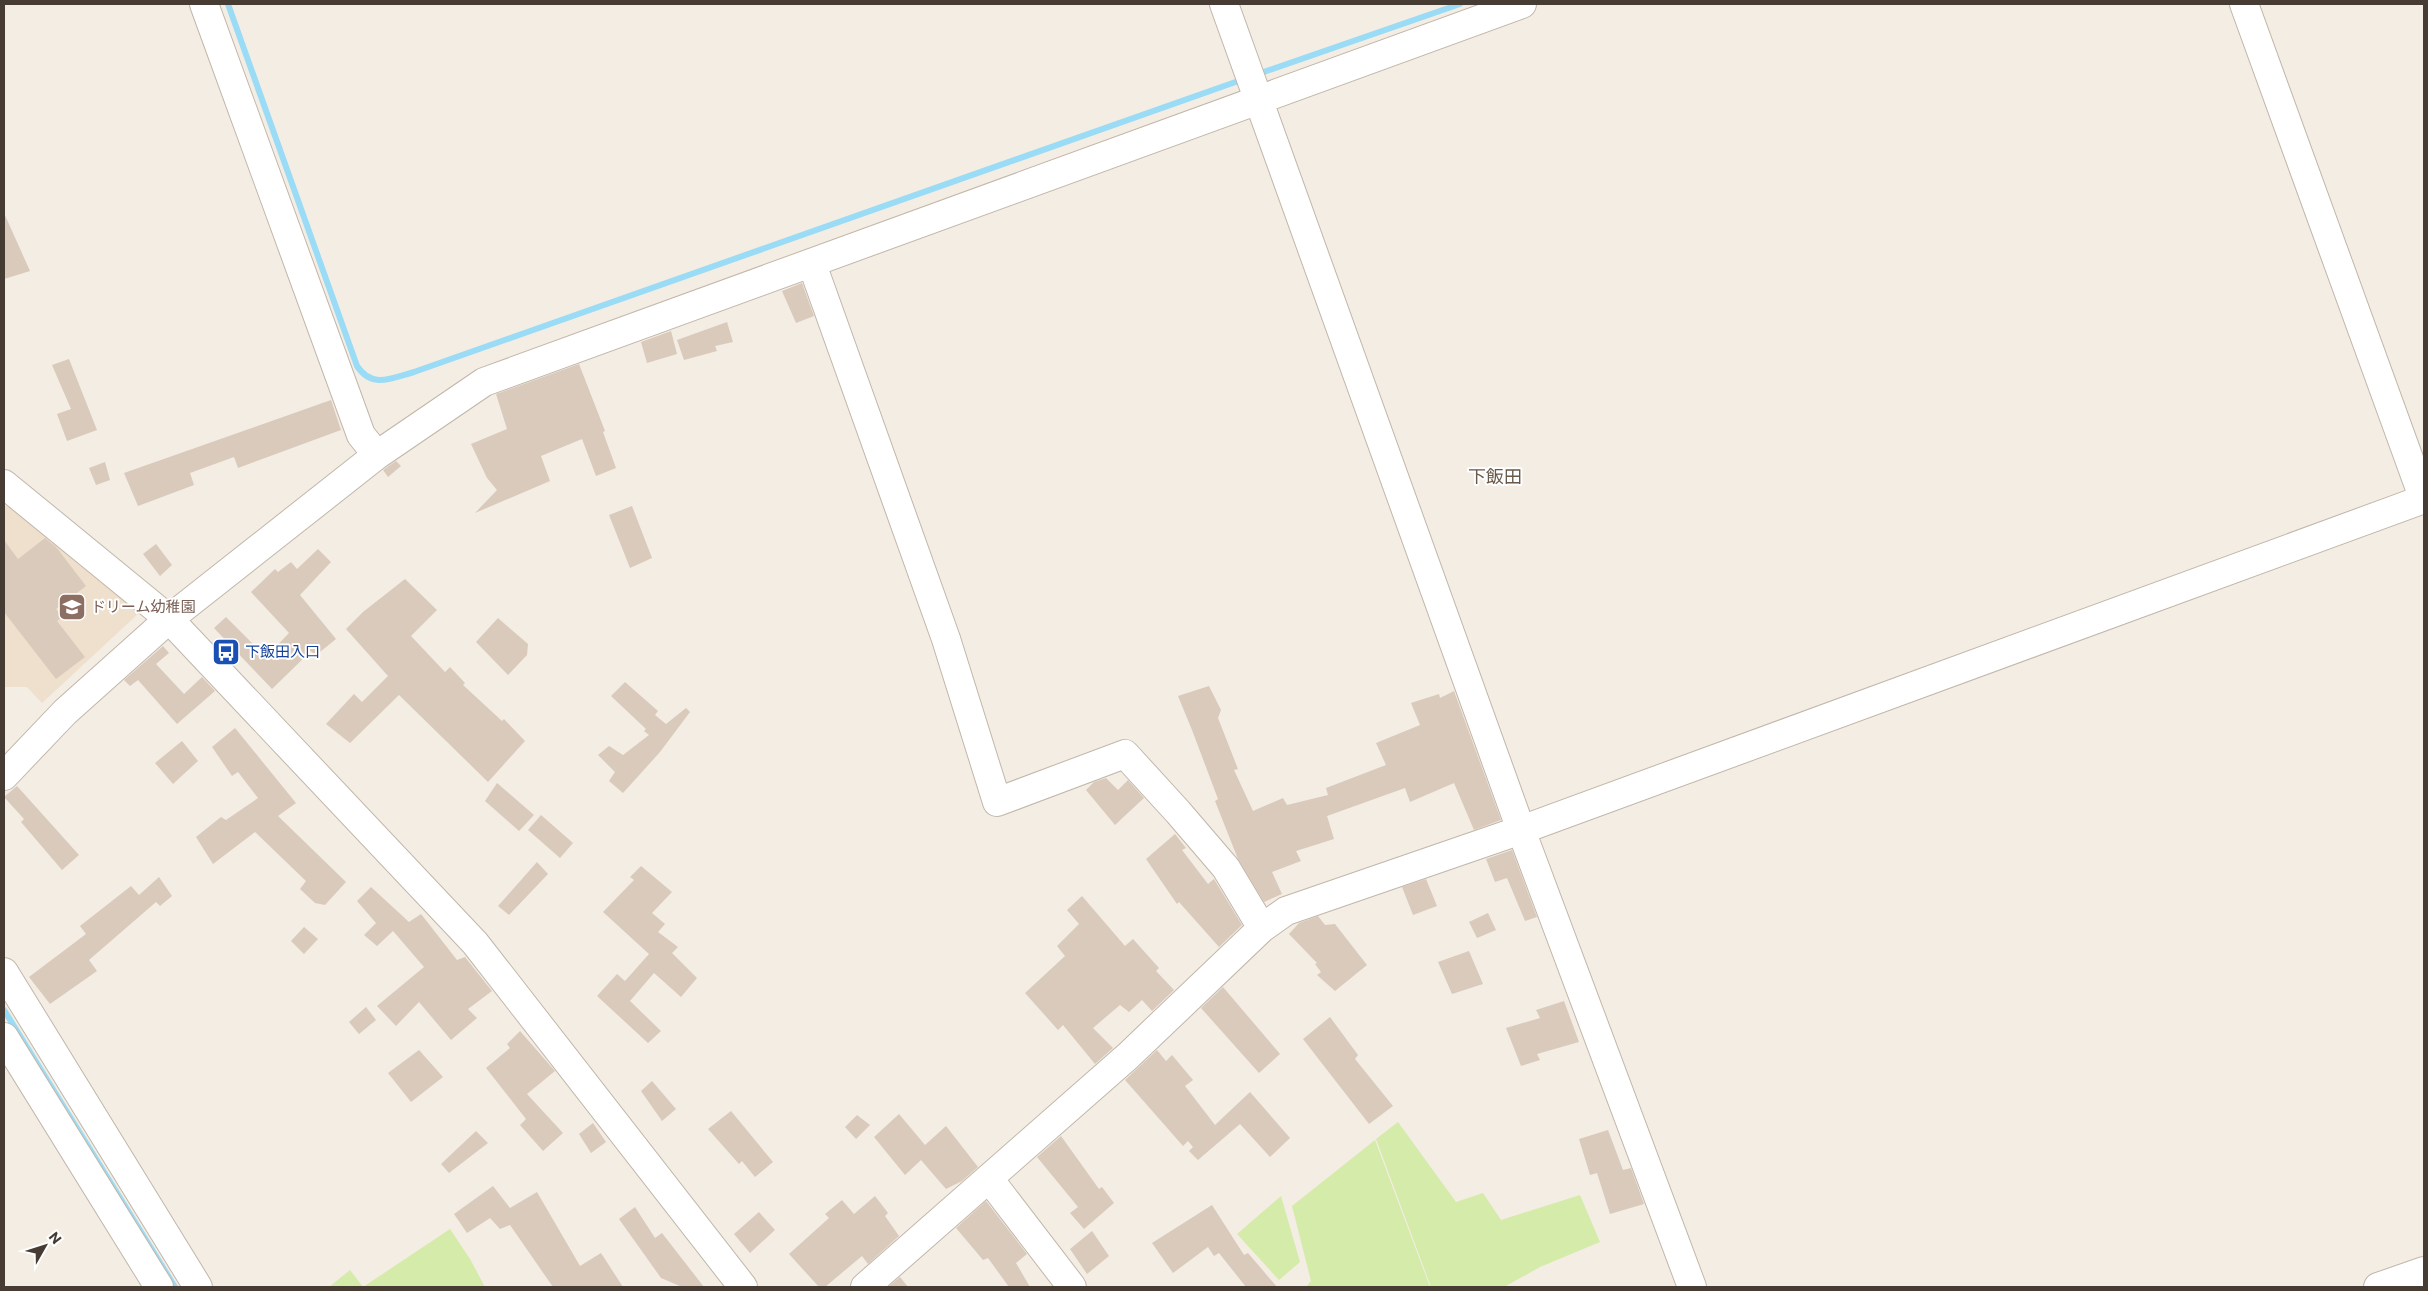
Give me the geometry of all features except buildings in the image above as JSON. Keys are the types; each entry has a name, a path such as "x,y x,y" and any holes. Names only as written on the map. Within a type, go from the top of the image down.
{"street":[{"path":"204,4 361,435 377,455"},
{"path":"1224,4 1520,830 1692,1287"},
{"path":"4,776 65,712 169,618 377,455 484,382 812,264 1257,95 1522,4"},
{"path":"865,1287 990,1180 1128,1056 1262,928 1286,911 1520,830 2424,500 2244,4"},
{"path":"812,264 946,639 997,802 1125,754 1226,868 1262,928"},
{"path":"4,484 169,618 476,943 743,1287"},
{"path":"4,972 198,1287"},
{"path":"4,1037 159,1287"},
{"path":"990,1180 1072,1287"},
{"path":"2378,1287 2424,1271"}],"shaded area":[{"name":"ドリーム幼稚園","path":"12,503 140,612 42,703 27,687 4,687 4,507"}],"green space":[{"path":"1398,1122 1456,1202 1483,1193 1501,1220 1580,1195 1600,1242 1540,1267 1504,1287 1431,1287 1376,1139"},
{"path":"1375,1140 1430,1287 1306,1287 1311,1281 1292,1206"},
{"path":"1281,1196 1300,1262 1279,1280 1237,1234"},
{"path":"450,1229 470,1259 485,1287 363,1287"},
{"path":"350,1270 363,1287 329,1287"}],"waterway":[{"path":"228,4 357,366 363,373 376,380 390,379 414,372 1244,79"},
{"path":"1255,75 1460,4"},
{"path":"4,1010 175,1287"}],"place":[{"name":"ドリーム幼稚園","path":"72,607"},
{"name":"下飯田入口","path":"226,652"}],"district":[{"name":"下飯田","path":"1495,477"}]}
